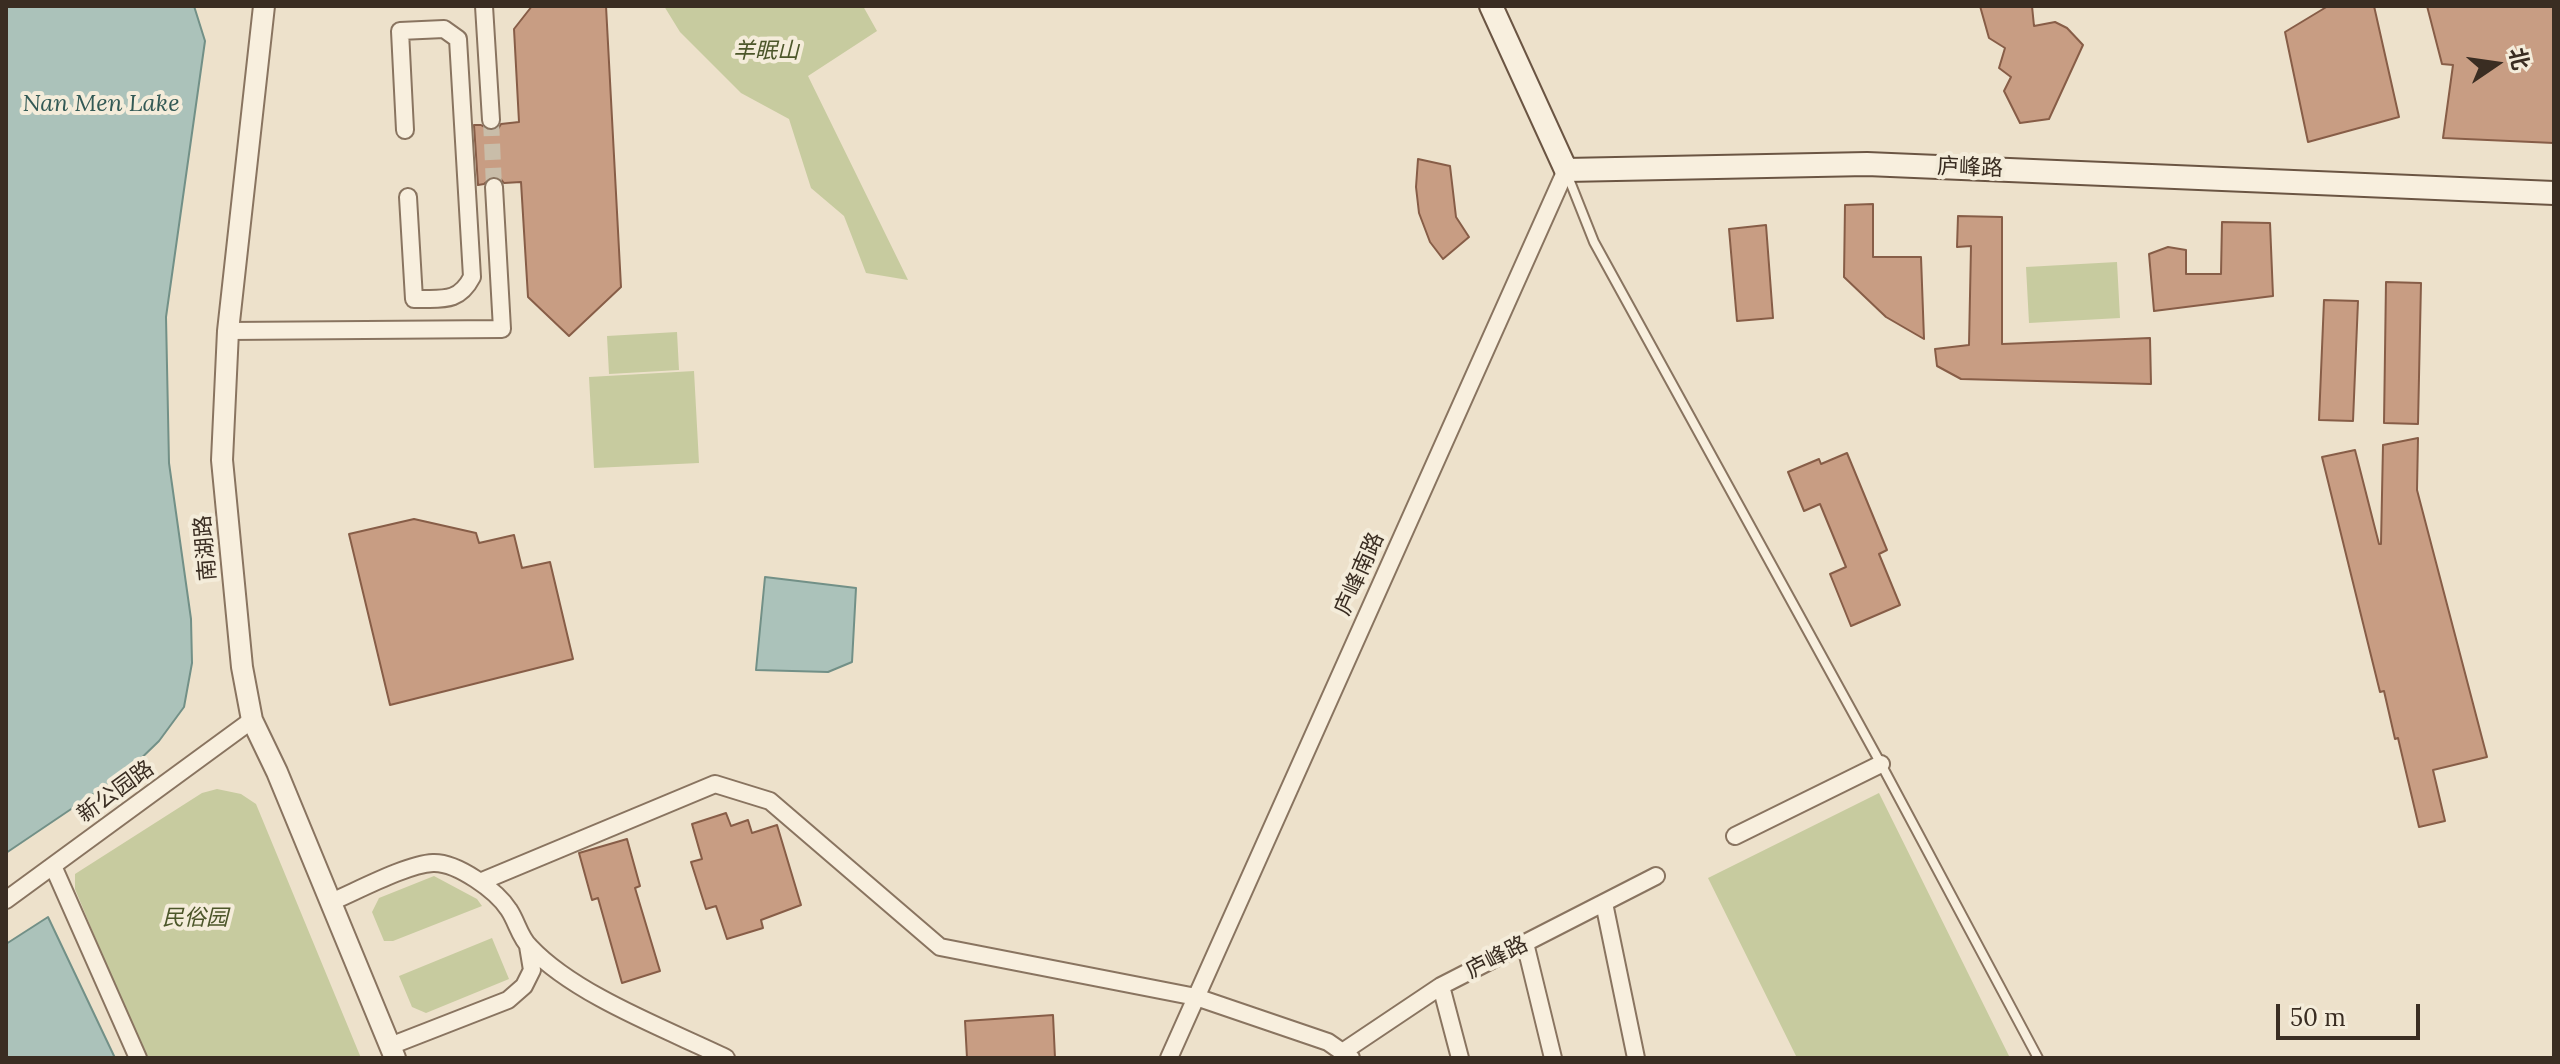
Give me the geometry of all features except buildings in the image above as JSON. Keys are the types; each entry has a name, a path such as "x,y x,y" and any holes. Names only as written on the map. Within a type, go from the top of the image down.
{"main road":[{"path":"1491,6 1566,170"},
{"name":"庐峰路","path":"1566,170 1867,164 2554,193"}],"street":[{"name":"南湖路","path":"264,6 228,331 222,460 241,654 252,720 277,772 393,1052"},
{"path":"484,6 491,120"},
{"path":"405,130 400,31 444,29 458,39 486,39"},
{"path":"408,197 414,299 453,298 464,292 472,277 458,39"},
{"name":"庐峰南路","path":"1169,1058 1566,170"},
{"path":"228,331 502,329 494,187"},
{"path":"472,277 499,276"},
{"name":"新公园路","path":"6,900 252,720"},
{"path":"1735,836 1881,764"},
{"path":"480,882 715,784 770,801 940,947 1196,997 1300,1032 1348,1054"},
{"path":"331,902 415,867 435,863 451,866 480,882 508,909 528,946 532,970 524,986 508,1000 393,1052"},
{"path":"53,866 138,1058"},
{"name":"庐峰路","path":"1348,1054 1441,986 1656,876"},
{"path":"1604,903 1636,1058"},
{"path":"1525,943 1553,1058"},
{"path":"528,946 573,983 726,1058"},
{"path":"1441,986 1460,1058"}],"lane":[{"path":"1566,170 1594,242 1881,764 2038,1058"}],"green space":[{"name":"羊眠山","path":"664,6 863,6 877,31 808,76 908,280 866,273 844,216 811,188 789,119 741,93 680,32"},
{"path":"2117,262 2120,318 2029,323 2026,267"},
{"path":"677,332 679,370 609,374 607,336"},
{"path":"694,371 699,463 594,468 589,377"},
{"name":"民俗园","path":"217,789 241,794 256,804 361,1058 145,1058 75,889 75,874 202,793"},
{"path":"1879,793 2010,1058 1797,1058 1708,878"},
{"path":"434,876 477,899 482,906 393,941 384,941 372,912 379,898"},
{"path":"492,938 509,979 426,1013 412,1007 399,976"}],"water":[{"name":"Nan Men Lake","path":"6,6 194,6 205,41 166,317 169,463 191,619 192,663 184,707 159,741 129,770 6,853"},
{"path":"765,577 856,588 852,662 828,672 756,670"},
{"path":"48,917 115,1058 6,1058 6,944"}],"tunnel":[{"path":"491,120 494,187"}]}
